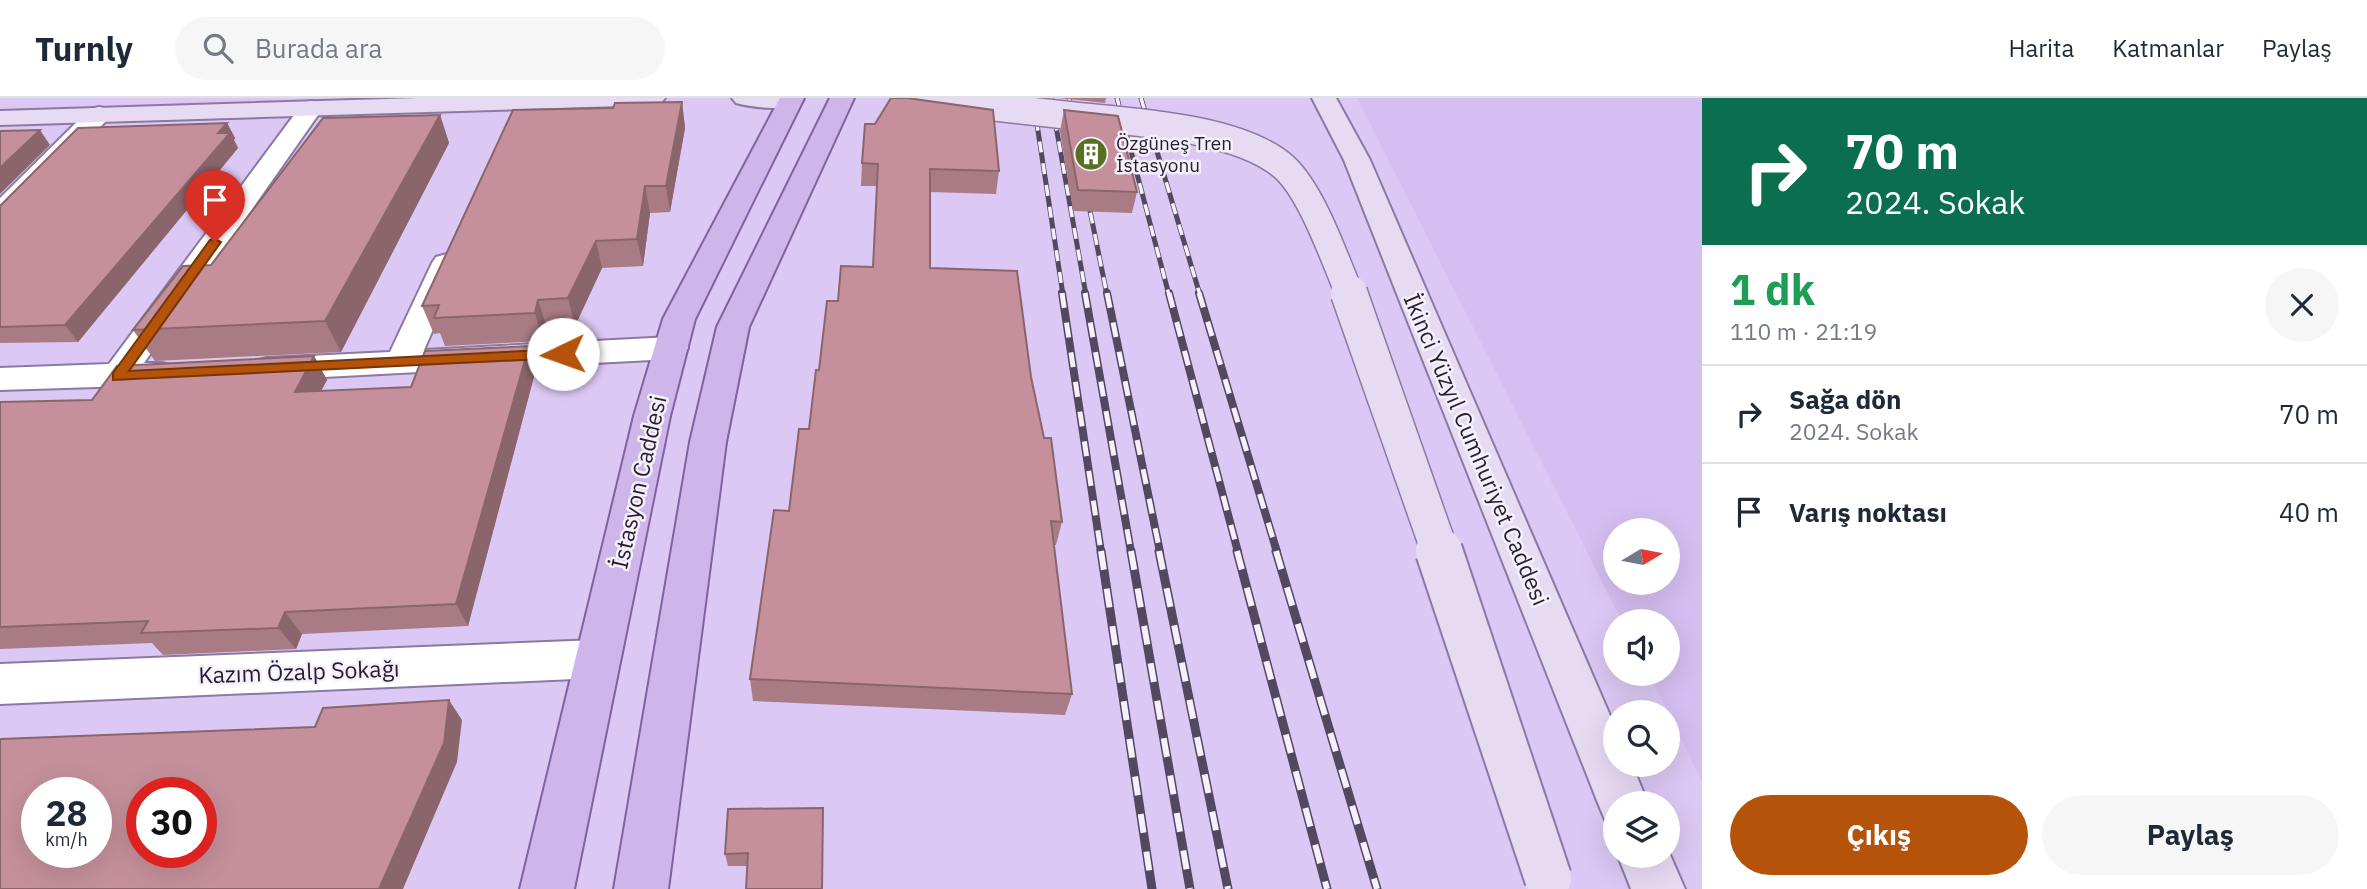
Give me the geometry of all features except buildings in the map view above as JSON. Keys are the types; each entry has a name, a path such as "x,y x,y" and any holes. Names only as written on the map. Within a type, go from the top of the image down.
{"main road":[{"path":"0,118 106,106 132,98"},
{"path":"0,102 514,114 653,98"},
{"path":"641,889 708,442 733,327 840,101 744,98"},
{"path":"914,98 1192,129 1253,149 1282,165 1291,174 1316,216 1350,296 1399,430 1550,884"},
{"name":"İkinci Yüzyıl Cumhuriyet Caddesi","path":"1324,98 1357,160 1618,791"},
{"name":"İstasyon Caddesi","path":"547,889 652,416 679,319 791,99"},
{"path":"1649,868 1658,889"}],"street":[{"path":"0,214 106,106"},
{"path":"118,376 311,108"},
{"path":"402,362 458,238"},
{"path":"240,370 671,348"},
{"path":"0,379 199,372"},
{"name":"Kazım Özalp Sokağı","path":"0,684 597,659"}],"shaded area":[{"path":"1357,98 1702,98 1702,781 1680,737 1680,700 1662,700 1655,686 1680,686 1680,609 1616,609 1609,595 1680,595 1680,518 1603,518 1603,584"}],"railway":[{"path":"1033,98 1063,295"},
{"path":"1051,98 1086,295"},
{"path":"1069,98 1075,129"},
{"path":"1117,98 1169,295"},
{"path":"1141,98 1200,295"},
{"path":"1086,191 1107,295"},
{"path":"1062,293 1101,552"},
{"path":"1085,293 1131,552"},
{"path":"1107,293 1160,552"},
{"path":"1169,293 1238,552"},
{"path":"1199,293 1277,552"},
{"path":"1101,551 1152,889"},
{"path":"1131,551 1190,889"},
{"path":"1159,551 1228,889"},
{"path":"1237,551 1327,889"},
{"path":"1276,551 1377,889"}],"place":[{"name":"Özgüneş Tren İstasyonu","path":"1091,154"}],"route":[{"path":"215,242 118,376 563,354"}]}
